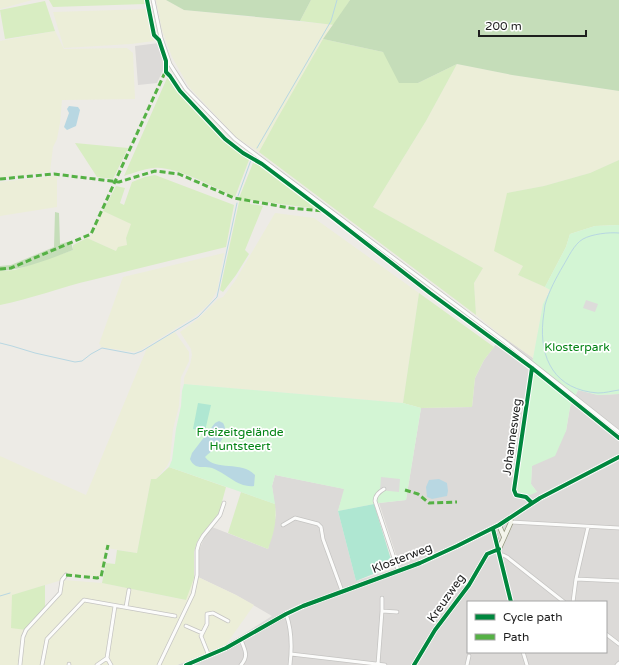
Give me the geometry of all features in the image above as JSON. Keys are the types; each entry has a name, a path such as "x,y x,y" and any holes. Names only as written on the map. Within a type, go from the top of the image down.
{"street":[{"path":"153,0 161,38 170,64 186,89 235,139 533,364 619,432"},
{"name":"Johannesweg","path":"532,503 526,497 516,495 514,490 533,364"},
{"name":"Klosterweg","path":"186,665 226,648 303,606 444,553 511,520 532,503 619,457"},
{"path":"384,489 378,493 375,498 398,570"},
{"path":"159,665 193,594 197,575 197,550 199,543 220,515 224,502"},
{"path":"283,524 295,518 318,524 321,527 323,539 342,591"},
{"path":"499,549 511,520 588,527 619,528"},
{"path":"499,525 504,537"},
{"path":"573,601 576,579 588,527"},
{"path":"493,528 511,601"},
{"name":"Kreuzweg","path":"414,665 436,630 469,585 487,554 499,549"},
{"path":"500,555 507,557 563,601"},
{"path":"20,665 23,637 26,630 60,593 62,580 66,575"},
{"path":"576,579 619,581"},
{"path":"126,607 129,590"},
{"path":"378,664 382,598"},
{"path":"42,665 47,639 84,600 175,616"},
{"path":"111,665 107,658 115,606"},
{"path":"382,611 397,612"},
{"path":"209,656 201,636 207,624 207,614 213,613 228,621"},
{"path":"286,614 290,624 290,665"},
{"path":"186,626 202,633"},
{"path":"607,635 619,644"},
{"path":"240,640 246,653 245,660 241,665"},
{"path":"523,653 527,665"},
{"path":"291,654 385,665"},
{"path":"467,665 469,656"},
{"path":"98,665 107,658"}],"shaded area":[{"path":"159,43 164,60 164,68 157,83 138,85 135,46"},
{"path":"586,300 598,304 595,312 583,308"},
{"path":"502,336 533,358 514,491 537,492 531,484 532,466 566,431 570,407 578,390 598,395 619,394 619,665 177,665 225,646 272,616 236,595 198,577 199,550 205,536 212,527 268,549 276,515 272,486 275,475 345,489 338,511 356,581 400,567 379,503 406,500 421,408 472,407 475,378 484,360"},
{"path":"381,477 400,479 399,492 380,490"}],"green space":[{"path":"0,0 32,0 0,9"},
{"path":"49,0 144,0 145,4 53,7"},
{"path":"156,0 166,0 184,10 334,25 323,39 259,152 237,138 189,87 172,57 162,30"},
{"path":"166,0 311,0 300,21 184,10"},
{"path":"311,0 350,0 334,25 300,21"},
{"path":"350,0 619,0 619,91 512,75 457,64 418,83 399,83 383,52 323,39"},
{"path":"45,1 55,31 5,39 0,10"},
{"path":"148,9 154,41 131,44 64,48 53,12"},
{"path":"55,31 64,49 127,48 133,53 135,99 62,100 60,123 57,139 53,147 50,172 0,178 0,41"},
{"path":"323,39 383,52 418,83 457,64 426,121 373,207 483,268 474,283 476,315 259,152"},
{"path":"457,64 512,75 619,91 619,160 590,173 544,186 507,193 523,266 518,275 550,289 543,304 533,358 476,315 474,283 483,268 373,207 426,121"},
{"path":"169,77 179,92 222,138 249,160 235,197 195,178 163,168 146,169 124,176 167,78"},
{"path":"75,143 128,148 113,179 97,177"},
{"path":"619,160 619,225 595,226 570,234 566,247 545,287 518,275 523,266 494,251 507,193 544,186 590,173"},
{"path":"253,163 259,165 318,209 250,200 250,204 263,206 245,250 249,254 223,292 220,290 239,202 241,199 239,198"},
{"path":"155,175 234,205 226,247 80,283 23,300 0,305 0,271 15,270 73,250 73,245 87,238 116,251 118,247 127,245 126,238 131,224 103,211 116,186 125,188 120,203 124,205 132,182"},
{"path":"57,177 57,207 0,216 0,182"},
{"path":"103,211 132,224 126,238 127,245 116,251 87,238 91,236"},
{"path":"55,212 59,213 60,244 71,241 73,250 28,266 0,271 0,266 11,265 54,247"},
{"path":"275,213 314,218 419,293 403,403 184,384 184,378 190,365 192,355 191,349 180,332 199,318 218,299 223,297 235,281"},
{"name":"Klosterpark","path":"619,225 619,394 598,395 578,390 570,407 566,431 555,456 532,466 531,484 537,492 530,495 514,491 533,358 543,304 550,290 545,287 566,247 570,234 595,226"},
{"path":"224,253 217,291 209,304 194,317 141,350 134,352 100,347 101,345 99,344 123,277"},
{"path":"419,293 494,347 484,360 475,378 472,407 421,408 403,403"},
{"path":"175,332 189,352 189,361 181,377 179,406 173,429 170,460 156,479 151,479 137,553 107,548 101,577 97,578 66,575 63,580 102,583 185,600 194,578 198,577 254,605 225,646 177,665 0,665 0,456 86,495 147,348","holes":["62,580 60,593 26,630 12,595"]},
{"name":"Freizeitgelände Huntsteert","path":"184,384 403,403 421,408 406,500 379,503 338,511 344,489 275,475 272,486 275,504 169,467 172,460"},
{"path":"198,403 211,405 205,431 193,429"},
{"path":"169,467 226,487 219,513 197,542 194,552 194,578 186,600 102,583 106,563 115,564 117,550 137,553 151,479 156,479"},
{"path":"241,492 275,504 276,516 272,538 268,549 228,533"},
{"path":"374,504 393,566 356,581 338,511"},
{"path":"45,585 45,610 26,630 11,628 12,595"}],"water":[{"path":"69,106 78,107 80,110 76,126 67,130 64,127 69,113 67,109"},
{"path":"219,421 223,423 225,433 217,446 205,457 215,464 243,468 249,471 255,475 254,486 237,483 217,470 210,467 196,466 191,461 190,459 192,453 215,423"},
{"path":"439,479 447,483 447,496 432,499 427,497 426,487 429,480"}],"waterway":[{"path":"257,148 331,21 337,0"},
{"path":"238,196 251,160"},
{"path":"0,343 75,362 82,361 102,348 134,354 142,351 198,317 217,297 237,203"},
{"path":"619,233 606,233 591,236 580,241 574,248 555,280 545,305 542,334 547,359 553,370 561,379 571,386 583,391 598,393 619,390"},
{"path":"0,596 10,593"}],"marked path":[{"path":"0,269 11,268 91,234 167,68"},
{"path":"0,179 54,174 119,182 155,171 179,174 234,198 290,208 323,211"},
{"path":"405,490 418,494 429,503 457,502"},
{"path":"66,575 97,578 101,577 108,545"}],"cycle path":[{"path":"147,0 154,35 159,40 166,61 166,72 180,91 225,139 243,153 262,164 430,293 532,368 619,438"},
{"path":"532,368 514,490 516,495 526,497 532,503"},
{"path":"186,665 226,648 303,606 420,563 457,546 499,525 540,498 619,457"},
{"path":"493,529 511,601"},
{"path":"414,665 435,630 469,585 487,554 499,549"}]}
